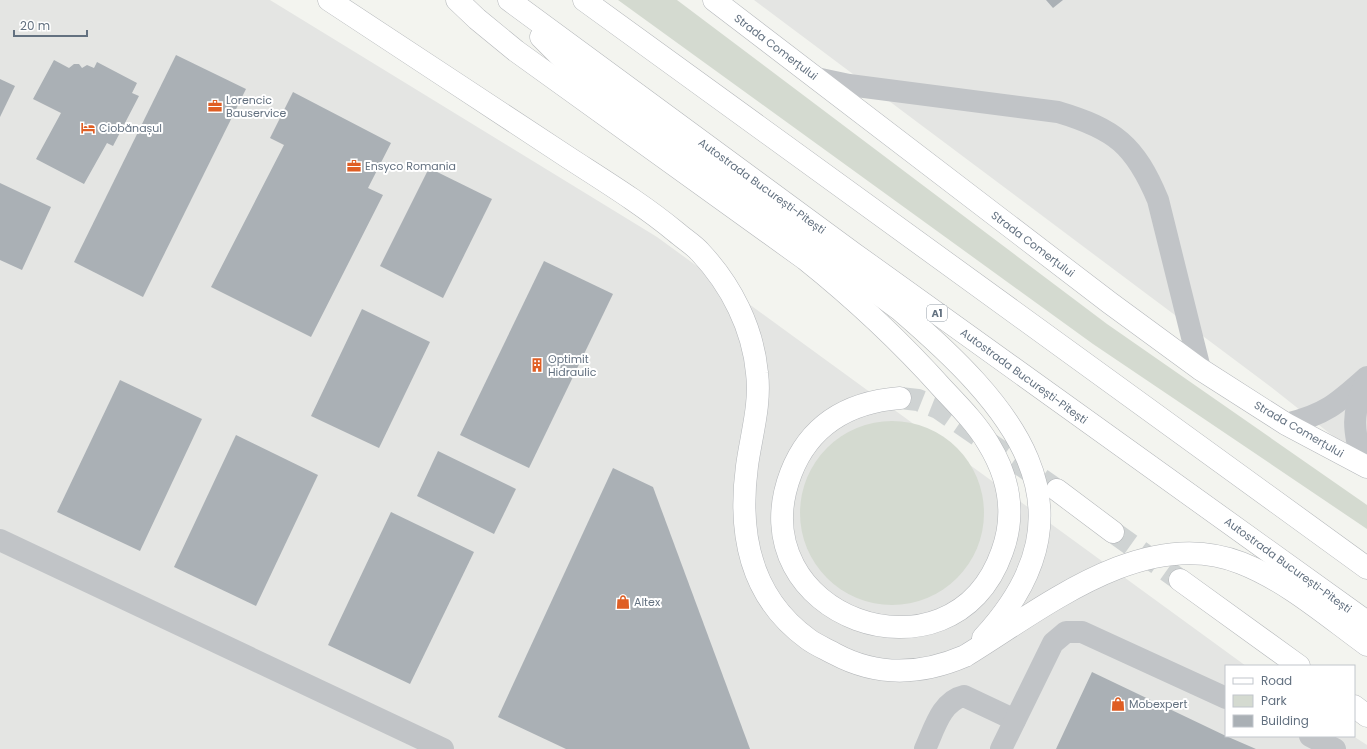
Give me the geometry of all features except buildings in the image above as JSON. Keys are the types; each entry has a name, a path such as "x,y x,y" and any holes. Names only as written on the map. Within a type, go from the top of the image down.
{"main road":[{"path":"329,0 626,194 700,252 717,274 732,294 753,343 758,376 756,407 744,497 746,532 752,565 764,592 783,617 809,640 840,657 866,667 891,671 916,671 944,665 965,656 1096,576 1135,562 1189,553 1215,556 1240,562 1269,576 1367,645"},
{"path":"457,0 477,19 516,51 805,258 839,286 886,328 923,366 971,419 988,442 1004,478 1009,498 1011,519 1007,540 1000,559 992,574 981,589 970,602 955,613 921,626 900,628 881,626 857,620 830,607 814,594 801,579 790,559 784,538 781,518 784,498 796,459 809,441 826,423 845,410 865,403 900,398"},
{"path":"503,0 567,63 900,310 931,337 972,380 994,404 1012,428 1029,459 1038,488 1040,512 1037,545 1027,574 1015,597 993,626 965,656"},
{"name":"Autostrada București-Pitești","path":"509,0 853,253 1367,622"},
{"path":"584,0 1361,562"},
{"name":"Strada Comerțului","path":"714,0 1110,303 1200,369 1286,424 1365,466"},
{"path":"1057,490 1113,532"},
{"path":"1180,580 1297,665"},
{"path":"1355,707 1367,716"}],"street":[{"path":"816,78 849,85 1058,112 1089,122 1118,138 1135,155 1149,177 1158,200 1200,369"},
{"path":"1286,424 1322,413 1342,399 1367,377"},
{"path":"1365,466 1356,442 1354,422 1357,400 1367,377"},
{"path":"0,540 431,746"},
{"path":"1001,749 1053,643 1062,634 1074,631 1082,632 1225,698"},
{"path":"925,749 945,706 956,697 964,696 1015,720"},
{"path":"1312,737 1335,749"}],"shaded area":[{"path":"0,0 270,0 657,237 1245,665 1225,665 1225,737 1355,737 1367,745 1367,749 0,749"},
{"path":"754,0 1367,0 1367,463 1271,387"}],"green space":[{"path":"618,0 677,0 1107,324 1367,505 1367,529 1093,344"},
{"path":"883,421 901,421 919,425 943,436 963,454 969,462 980,486 984,504 984,522 977,548 969,564 951,584 943,590 919,601 901,605 883,605 865,601 841,590 821,572 815,564 804,540 800,522 800,504 804,486 815,462 833,442 841,436 865,425"}],"tunnel":[{"path":"900,398 918,400 938,408 1057,490"},
{"path":"1113,532 1180,580"}],"place":[{"name":"Lorencic Bauservice","path":"215,106"},
{"name":"Ciobănașul","path":"88,128"},
{"name":"Ensyco Romania","path":"354,166"},
{"name":"Optimit Hidraulic","path":"537,365"},
{"name":"Altex","path":"623,602"},
{"name":"Mobexpert","path":"1118,704"}]}
